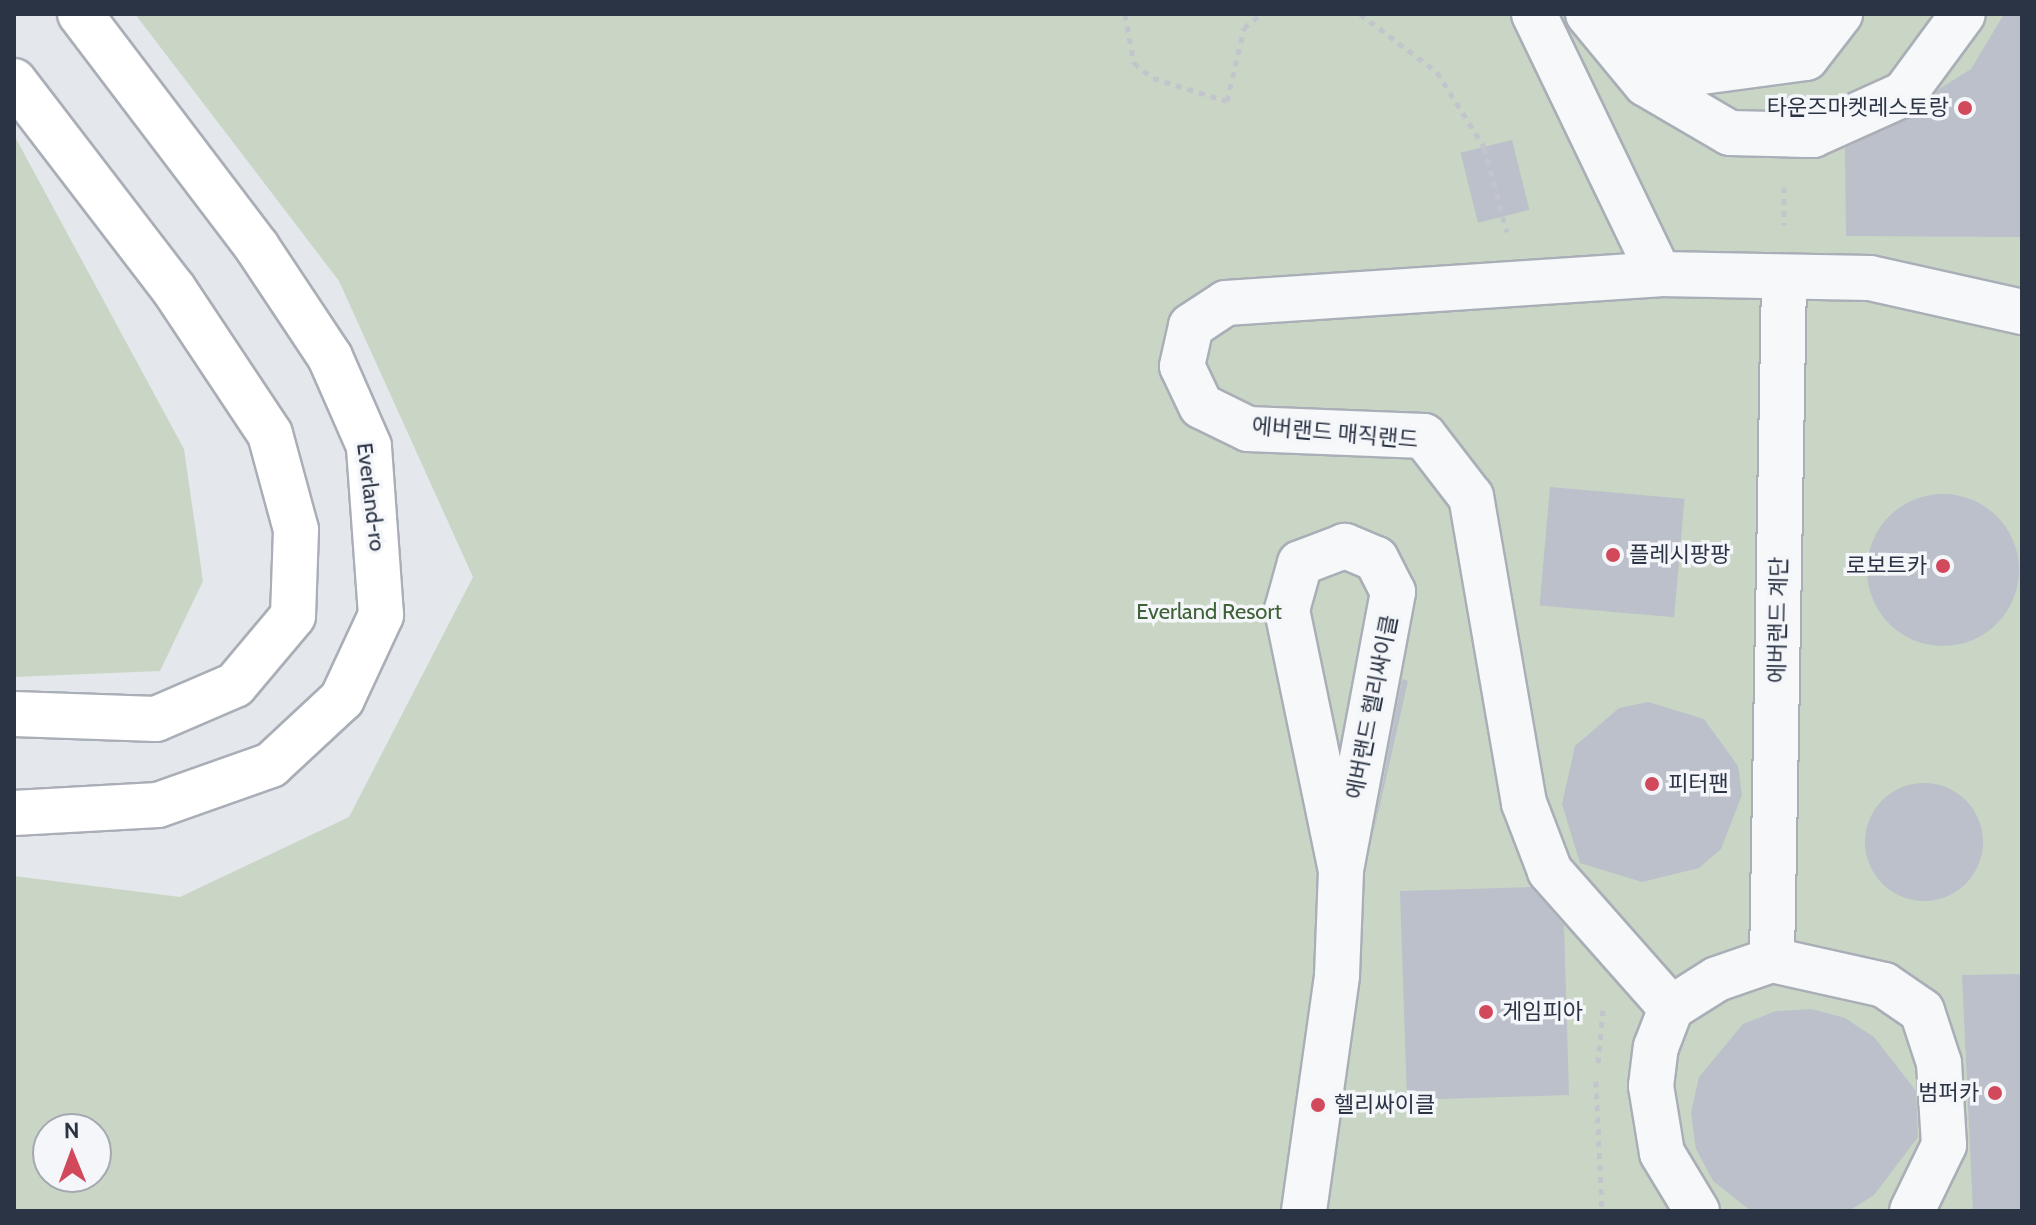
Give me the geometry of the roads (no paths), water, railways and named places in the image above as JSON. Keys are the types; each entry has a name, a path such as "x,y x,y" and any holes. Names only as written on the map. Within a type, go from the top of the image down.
{"street":[{"name":"Everland-ro","path":"14,813 158,805 271,765 342,699 381,615 369,446 330,357 257,247 80,14"},
{"path":"1534,14 1659,274"},
{"path":"1588,14 1646,84 1730,133 1798,134 1904,94 1963,14"},
{"path":"1627,14 1646,84"},
{"path":"1627,14 1702,72 1806,58 1840,14"},
{"path":"1685,14 1699,28 1781,27 1790,14"},
{"path":"14,81 173,288 270,434 296,530 293,616 235,685 156,719 14,714"},
{"name":"에버랜드 매직랜드","path":"1671,1008 1550,871 1524,803 1471,497 1424,436 1248,429 1201,406 1182,366 1191,326 1226,303 1659,274 1784,280 1870,278 2022,312"},
{"name":"에버랜드 계단","path":"1772,960 1784,280"},
{"name":"에버랜드 헬리싸이클","path":"1304,1211 1337,975 1341,870 1393,592 1376,559 1345,546 1300,563 1287,610 1341,870"},
{"path":"1697,1211 1662,1153 1651,1086 1671,1008 1717,979 1772,960 1884,985 1922,1011 1939,1063 1944,1145 1912,1211"}],"place":[{"name":"타운즈마켓레스토랑","path":"1965,108"},
{"name":"플레시팡팡","path":"1613,555"},
{"name":"로보트카","path":"1943,566"},
{"name":"피터팬","path":"1652,784"},
{"name":"게임피아","path":"1486,1012"},
{"name":"범퍼카","path":"1995,1093"},
{"name":"헬리싸이클","path":"1318,1105"}],"park label":[{"name":"Everland Resort","path":"1209,612"}]}
